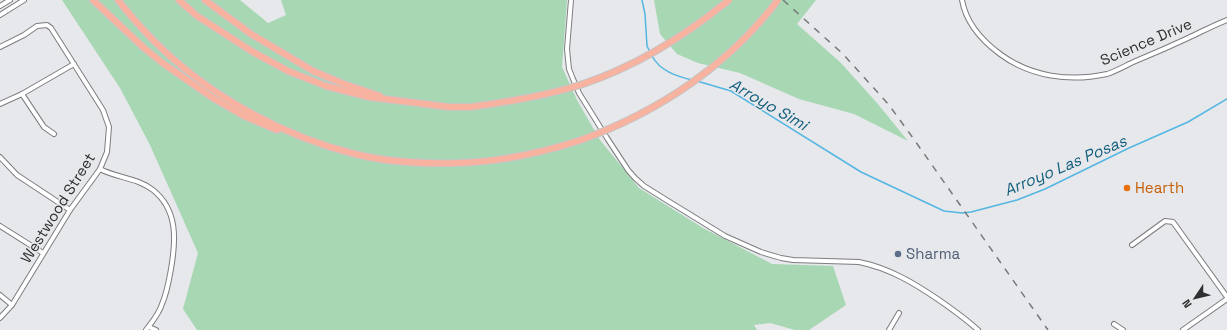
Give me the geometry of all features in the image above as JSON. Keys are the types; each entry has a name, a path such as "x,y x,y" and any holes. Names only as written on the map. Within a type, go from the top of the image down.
{"highway":[{"path":"93,0 144,48 164,64 213,98 244,116 292,136 355,154 414,162 450,163 478,162 554,149 611,129 638,116 700,78 744,39 778,0"},
{"path":"118,0 154,41 180,65 202,82 250,112 316,143"},
{"path":"179,0 197,16 218,30 253,52 288,71 326,86 369,97 449,107 514,101 557,92 610,74 655,52 677,39 730,0"},
{"path":"205,0 251,34 307,68 329,78 387,99"}],"street":[{"path":"0,6 10,0"},
{"path":"0,15 24,0"},
{"path":"571,0 567,49 569,69 579,93 607,138 628,170 644,186 725,236 770,256 793,260 859,262 870,264 898,274 943,302 978,330"},
{"name":"Science Drive","path":"962,0 966,15 971,24 981,38 1002,56 1037,72 1057,77 1085,77 1108,74 1227,20"},
{"name":"Westwood Street","path":"0,48 37,26 47,25 51,28 96,98 107,119 109,136 107,152 100,169 70,210 12,305 0,318"},
{"path":"0,104 22,94 74,64"},
{"path":"22,94 44,127 54,134"},
{"path":"0,156 17,175 70,210"},
{"path":"100,169 108,173 133,179 153,190 168,208 173,221 174,248 163,304 148,328 156,330"},
{"path":"1132,245 1165,221 1173,222 1227,298 1183,330"},
{"path":"0,226 43,253"},
{"path":"0,295 12,305"},
{"path":"889,330 899,313"},
{"path":"1114,324 1123,330"}],"green space":[{"path":"62,0 240,0 268,23 286,15 281,0 567,0 562,67 577,100 600,140 639,188 703,228 772,264 833,266 846,305 809,330 795,330 770,323 754,325 757,330 197,330 183,309 198,253 150,145 120,88"},
{"path":"654,0 816,0 797,24 841,63 877,103 908,141 854,114 799,99 740,73 698,63 677,54 660,34"}],"waterway":[{"name":"Arroyo Simi","path":"642,0 645,14 647,46 650,52"},
{"name":"Arroyo Simi","path":"652,56 659,66 674,75 692,80"},
{"name":"Arroyo Las Posas","path":"697,81 731,91 861,172 944,211 962,213 1017,200 1045,189 1129,148 1188,122 1227,99"}],"railway":[{"path":"783,0 843,54 889,105 1048,330"}],"place":[{"name":"Hearth","path":"1127,188"},
{"name":"Sharma","path":"898,254"}]}
